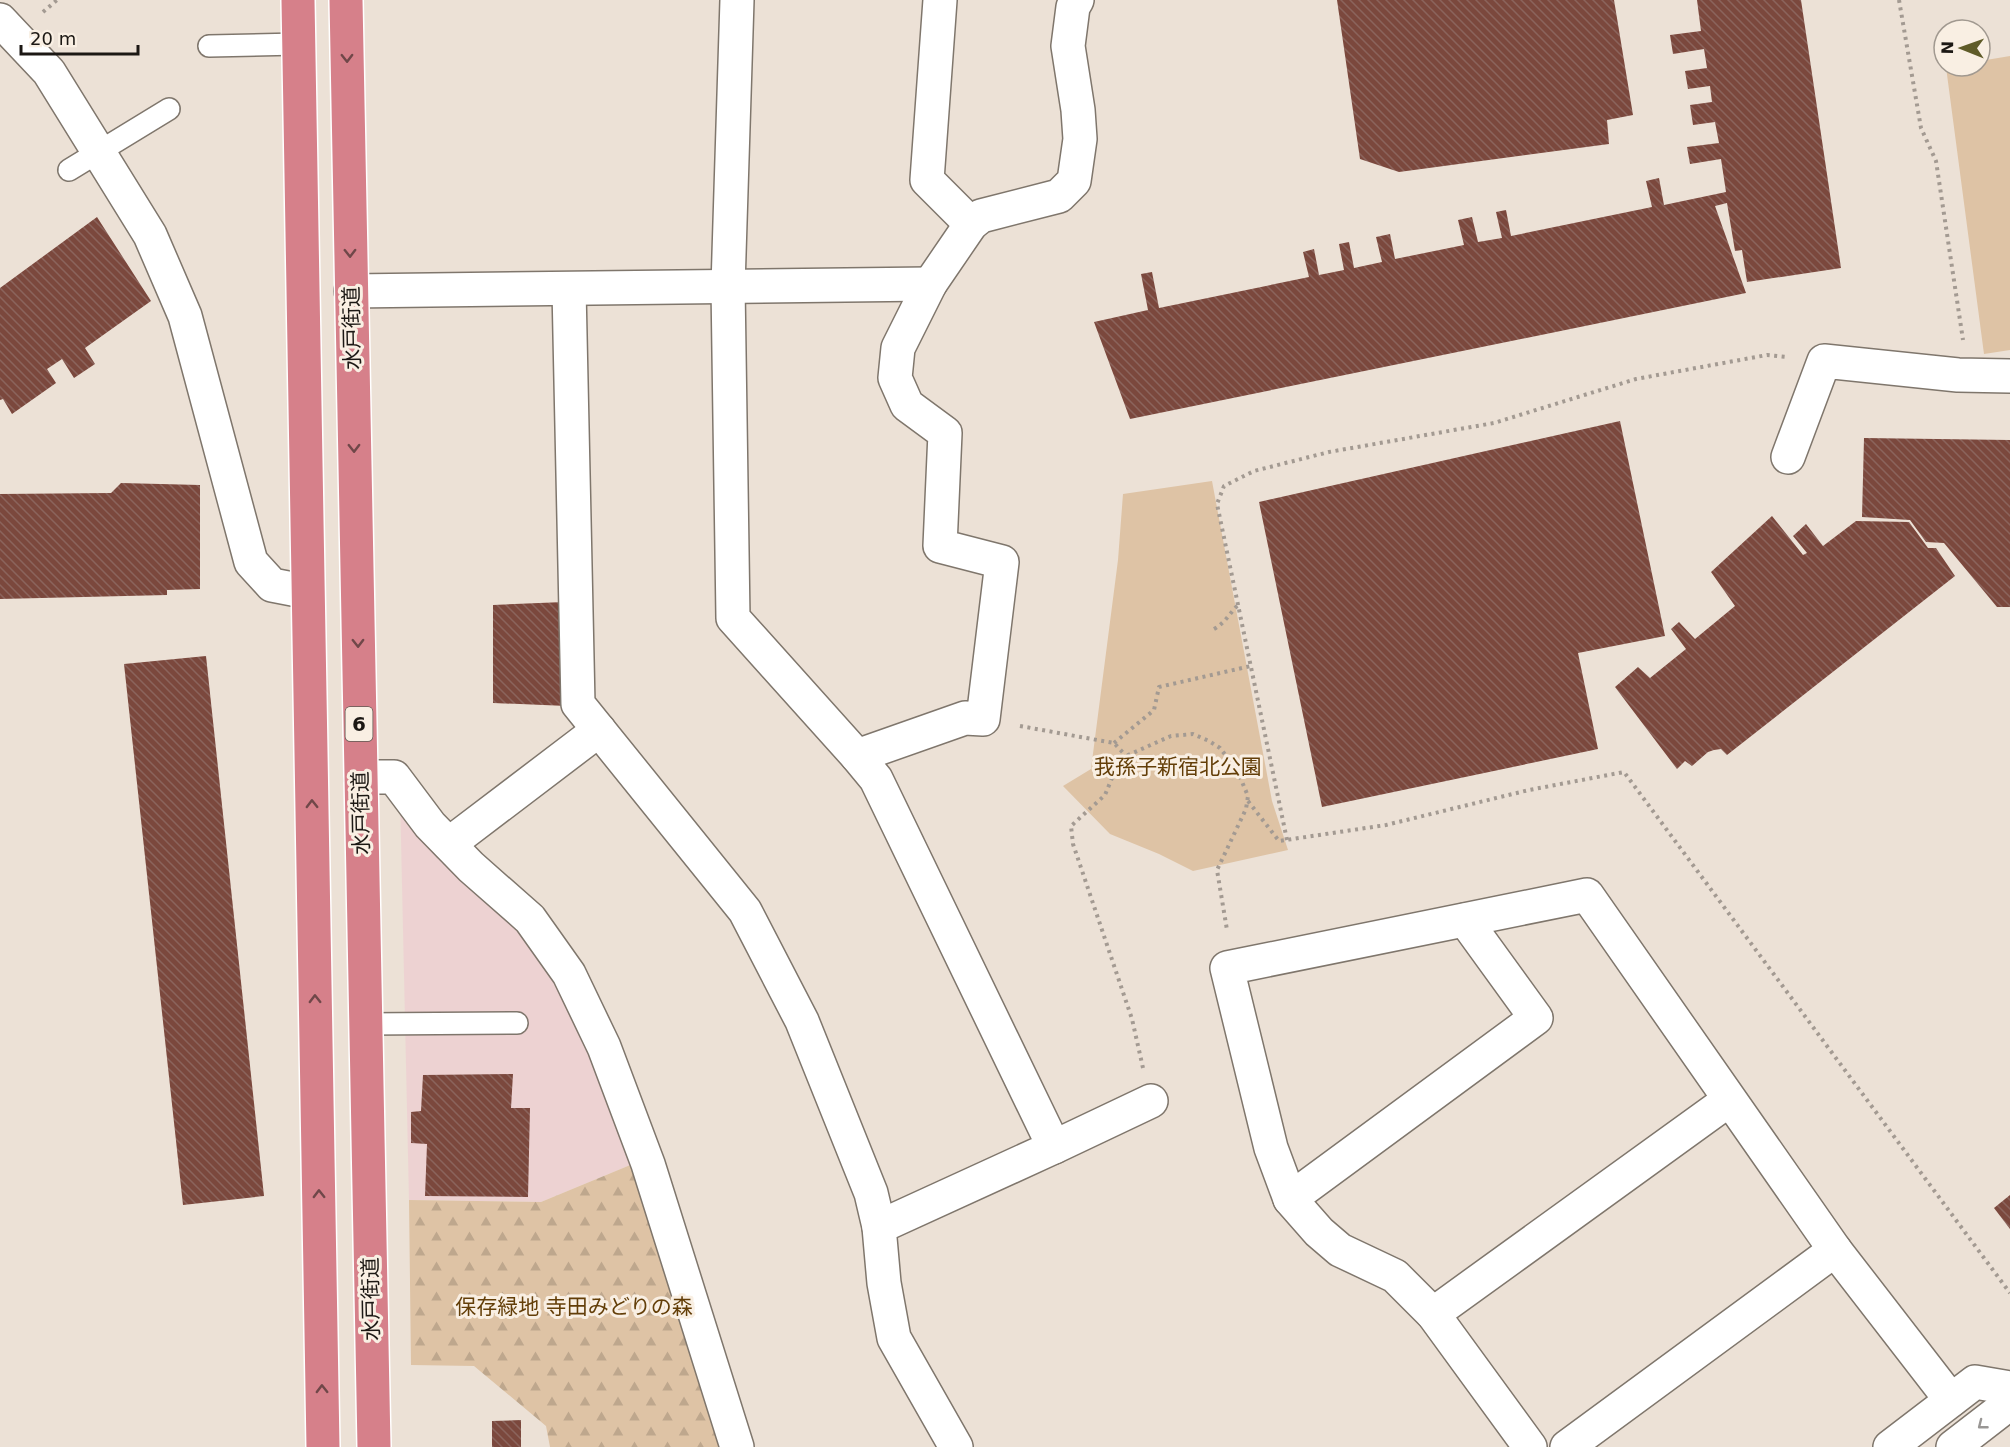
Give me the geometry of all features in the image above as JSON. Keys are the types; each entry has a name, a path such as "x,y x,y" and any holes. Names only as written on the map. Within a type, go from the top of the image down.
{"highway":[{"path":"298,0 323,1447"},
{"name":"水戸街道","path":"346,0 374,1447"}],"street":[{"path":"737,0 728,286 733,618 876,779 1054,1147"},
{"path":"940,0 927,180 971,224"},
{"path":"857,756 965,718 983,719 1002,562 940,546 945,433 907,405 895,378 897,348 930,284 971,224 981,216 1059,196 1074,181 1080,139 1068,46 1073,7 1077,0"},
{"path":"0,20 48,72 150,235 185,316 251,562 272,585 308,592"},
{"path":"351,291 930,284"},
{"path":"569,289 578,704 746,911 802,1021 871,1193 879,1227 884,1283 894,1338 956,1447"},
{"path":"1788,457 1824,361 1968,375 2010,376"},
{"path":"449,844 599,729"},
{"path":"361,777 394,777 430,825 471,867 530,919 569,974 604,1047 648,1164 737,1447"},
{"path":"1530,1447 1433,1314 1395,1276 1340,1250 1319,1232 1290,1199 1271,1148 1227,968 1587,895 1835,1250 1952,1400"},
{"path":"1290,1199 1536,1018 1465,920"},
{"path":"1433,1314 1729,1100"},
{"path":"879,1227 1151,1101"},
{"path":"1567,1447 1835,1250"},
{"path":"1890,1447 1975,1382 2010,1388"},
{"path":"1953,1447 2010,1403"}],"lane":[{"path":"209,46 298,44"},
{"path":"69,170 169,109"},
{"path":"365,1024 517,1023"}],"path":[{"path":"1899,0 1921,128 1936,160 1968,375"},
{"path":"1287,840 1217,504 1224,486 1254,471 1329,452 1494,423 1636,379 1767,355 1824,361"},
{"path":"1215,629 1224,624 1229,614 1238,605"},
{"path":"1114,743 1154,710 1159,687 1251,666"},
{"path":"983,719 1114,743 1126,756"},
{"path":"1151,1101 1132,1019 1073,844 1071,826 1105,795 1112,778 1126,756 1171,736 1193,734 1220,748 1237,770 1248,796 1246,809 1217,870 1226,928 1236,966"}],"shaded area":[{"path":"400,794 527,923 640,1161 541,1202 409,1200"}],"green space":[{"path":"2010,56 2010,350 1984,354 1947,78 1992,78 1992,59"},
{"name":"我孫子新宿北公園","path":"1212,481 1272,801 1288,850 1193,871 1110,834 1063,786 1091,769 1118,560 1123,494"},
{"name":"保存緑地 寺田みどりの森","path":"640,1161 735,1447 550,1447 546,1426 474,1366 411,1365 409,1200 541,1202"}],"building":[{"path":"1337,0 1614,0 1633,115 1607,120 1609,144 1399,172 1360,159"},
{"path":"1697,0 1801,0 1841,268 1747,282 1742,250 1735,251 1727,203 1715,206 1746,293 1130,419 1094,322 1148,310 1141,274 1152,272 1159,308 1309,277 1303,252 1314,249 1319,275 1344,270 1339,244 1349,242 1354,268 1382,262 1376,237 1390,234 1395,259 1464,245 1458,220 1472,217 1478,242 1502,238 1496,212 1506,210 1511,236 1652,207 1646,181 1659,178 1664,205 1726,192 1721,159 1690,164 1687,147 1719,143 1715,122 1693,125 1690,105 1712,102 1710,86 1688,89 1685,71 1707,68 1704,49 1673,54 1670,35 1701,31"},
{"path":"97,217 151,301 85,348 95,364 74,378 62,359 47,369 56,383 12,414 3,399 0,400 0,288"},
{"path":"1620,421 1665,636 1578,653 1598,749 1322,807 1259,502"},
{"path":"1864,438 2010,440 2010,607 1997,607 1944,543 1926,542 1910,520 1862,517"},
{"path":"121,483 200,485 200,589 167,590 167,595 0,599 0,494 111,493"},
{"path":"1772,516 1803,555 1807,553 1793,536 1806,524 1823,546 1856,521 1909,522 1928,548 1936,548 1955,576 1727,755 1721,749 1714,750 1708,752 1692,766 1685,761 1677,769 1615,687 1638,667 1650,678 1686,649 1671,629 1679,622 1695,639 1735,606 1711,572"},
{"path":"564,602 567,706 493,703 493,605"},
{"path":"206,656 264,1196 183,1205 124,664"},
{"path":"513,1074 511,1108 530,1108 528,1197 425,1196 427,1144 411,1143 411,1112 421,1111 423,1075"},
{"path":"2010,1195 2010,1229 1994,1208"},
{"path":"521,1420 521,1447 492,1447 492,1421"}]}
